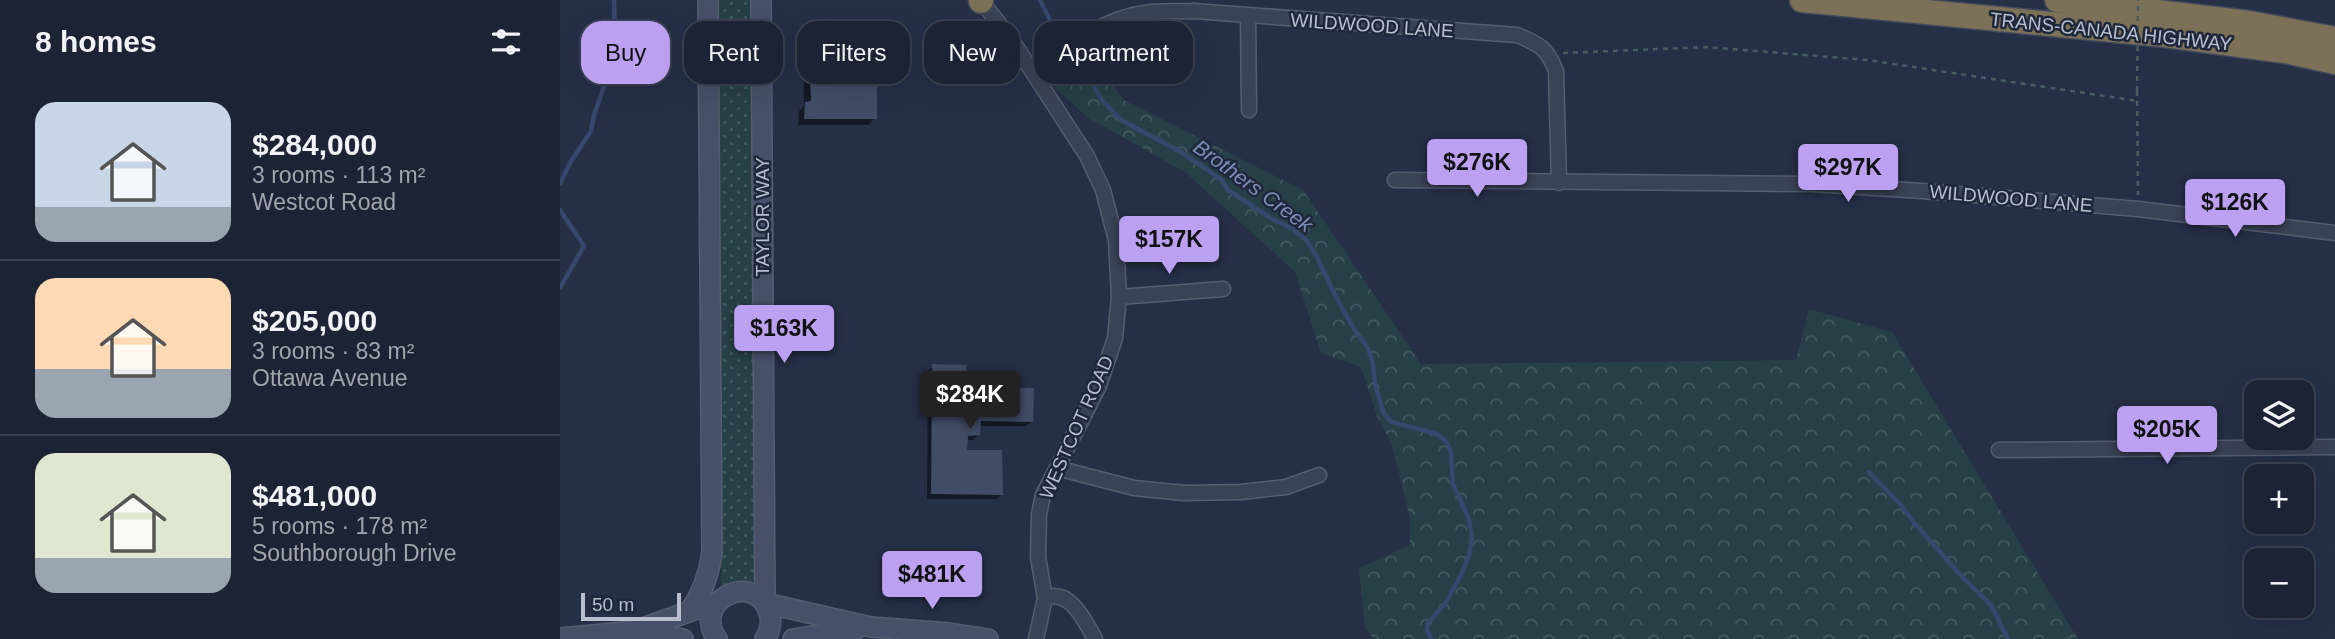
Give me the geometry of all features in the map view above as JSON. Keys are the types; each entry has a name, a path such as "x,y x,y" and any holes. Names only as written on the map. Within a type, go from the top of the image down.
{"highway":[{"name":"TRANS-CANADA HIGHWAY","path":"1802,0 2179,36 2285,51 2335,62"},
{"name":"TRANS-CANADA HIGHWAY","path":"2057,0 2249,23 2335,39"}],"street":[{"path":"690,611 710,573 712,553 708,0"},
{"name":"WESTCOT ROAD","path":"981,0 1034,73"},
{"name":"TAYLOR WAY","path":"763,4 765,603 771,625 765,639"},
{"name":"WILDWOOD LANE","path":"1112,21 1144,13 1194,11 1517,35 1537,43 1549,54"},
{"path":"1248,16 1249,110"},
{"path":"1549,54 1556,71 1559,183"},
{"name":"WESTCOT ROAD","path":"1036,639 1045,598 1038,557 1039,514 1043,495 1099,386 1115,338 1119,298 1116,240 1104,190 1087,156 1041,84"},
{"name":"WILDWOOD LANE","path":"1395,180 1811,184 2138,209 2335,233"},
{"path":"1119,298 1223,289"},
{"path":"1999,450 2335,447"},
{"path":"1056,468 1134,488 1184,493 1241,492 1275,488 1318,475"},
{"path":"712,553 718,576 717,602 711,615 711,625 717,639"},
{"path":"560,638 634,631 717,602 730,593 740,592 750,593 765,603 871,627 988,639"},
{"path":"1045,598 1058,595 1065,598 1083,617 1095,639"},
{"path":"793,639 871,627"},
{"path":"634,631 683,639"}],"path":[{"path":"2138,0 2138,209"},
{"path":"1549,54 1707,47 1867,60 2137,101"}],"green space":[{"path":"715,0 753,0 753,21 715,21"},
{"path":"716,84 754,84 760,590 721,589"},
{"path":"1059,84 1112,84 1124,100 1303,190 1421,364 1796,360 1809,309 1892,332 2078,639 1374,639 1365,628 1359,568 1410,545 1410,518 1392,445 1377,416 1361,367 1321,353 1295,272 1185,172 1090,119 1055,88"}],"building":[{"path":"810,84 877,84 877,119 804,119 805,102 811,101"},
{"path":"932,364 966,365 967,386 1034,388 1033,422 981,421 980,435 968,436 967,450 1002,450 1003,495 931,494"}],"waterway":[{"path":"560,184 591,131 612,64 615,40 614,0"},
{"name":"Brothers Creek","path":"1040,0 1050,21"},
{"name":"Brothers Creek","path":"1093,84 1102,100 1121,120 1181,152 1222,180 1228,190 1272,219 1293,229 1306,240 1354,329 1368,348 1384,414 1392,422 1437,434 1446,441 1451,452 1453,484 1469,519 1472,537 1469,555 1461,575 1445,604 1428,623 1427,630 1431,639"},
{"path":"560,210 584,246 560,288"},
{"path":"1869,472 1965,580 1991,605 2008,639"}]}
